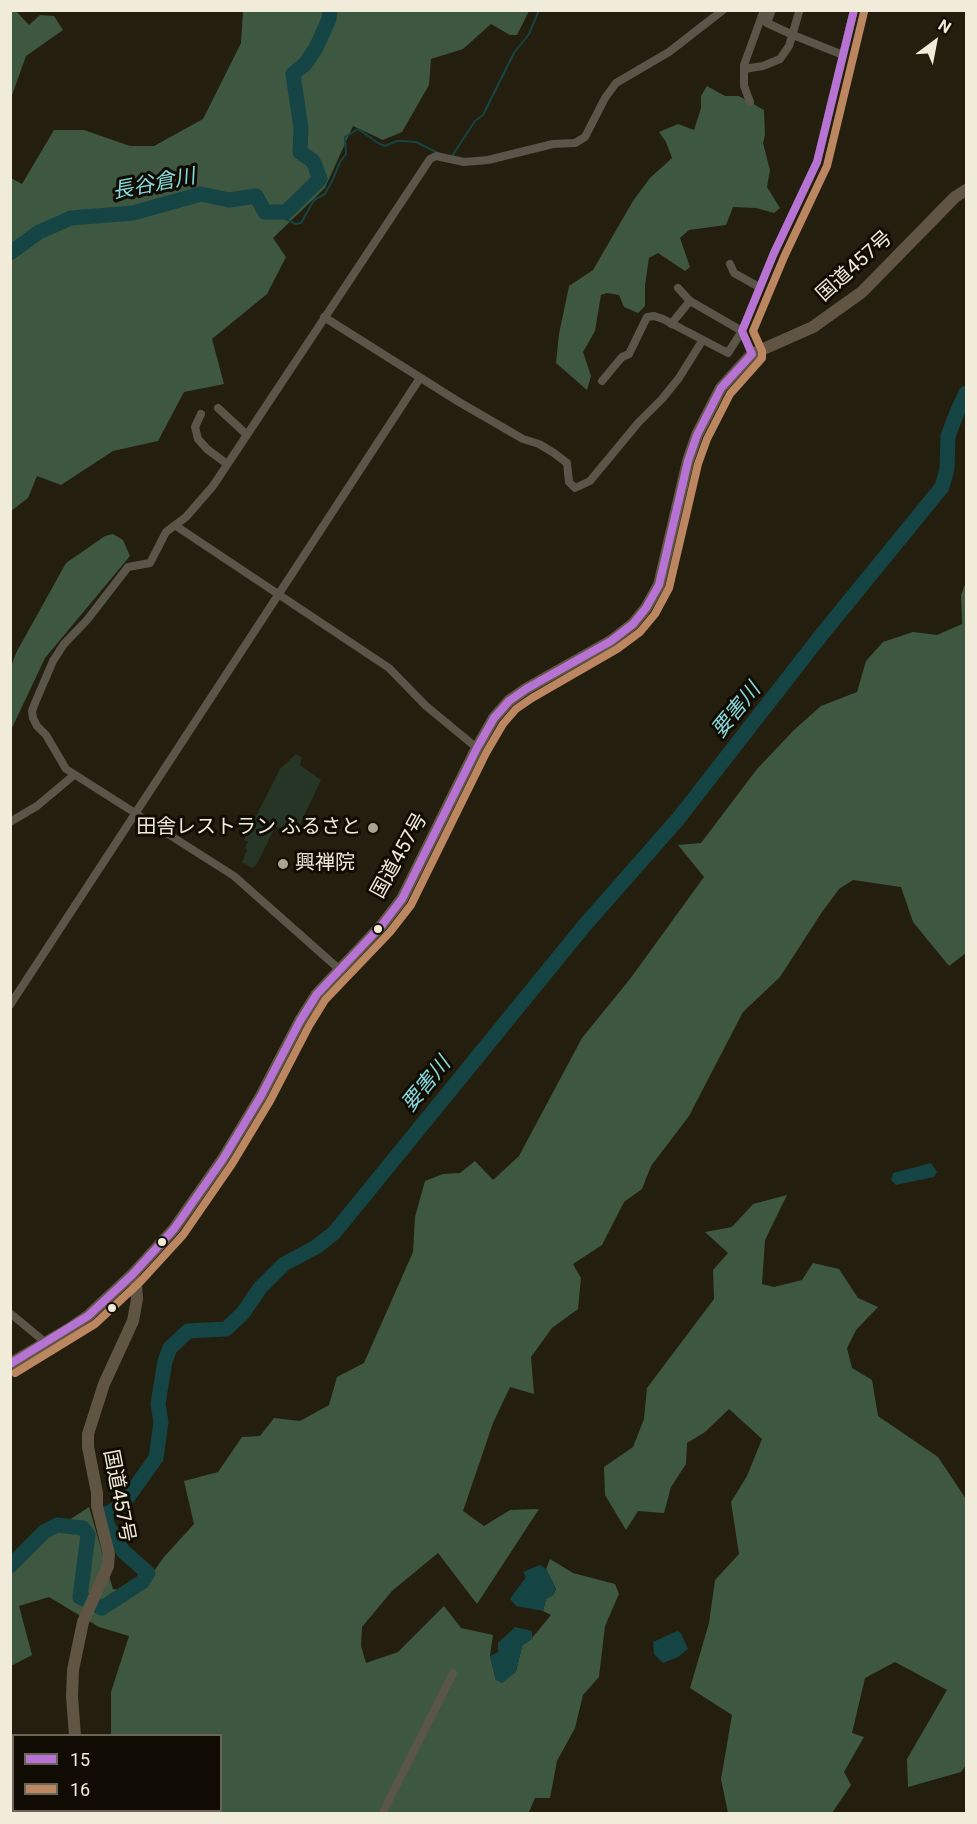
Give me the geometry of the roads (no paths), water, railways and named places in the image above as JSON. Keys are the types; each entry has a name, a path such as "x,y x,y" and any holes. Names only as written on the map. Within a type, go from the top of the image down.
{"highway":[{"name":"国道457号","path":"75,1734 72,1696 74,1670 83,1623 108,1566 109,1554 97,1506 88,1434 104,1384 133,1321 137,1299 136,1284 132,1275 174,1229 223,1159 261,1096 300,1021 317,994 382,925 402,899 494,718 509,701 526,689 611,641 633,624 646,608 659,585 688,461 697,435 721,388 752,354 813,327 862,292 955,197 966,190"},
{"path":"10,1364 88,1316 132,1275"}],"street":[{"path":"339,969 234,876 66,769 46,735 37,726 32,711 35,703 52,661 64,644 87,620 128,567 150,563 166,532 176,526 203,498 227,465 430,159 436,156 464,162 488,160 553,144 574,143 585,137 605,98 616,83 669,52 723,10"},
{"path":"750,102 744,86 744,69 764,10"},
{"path":"772,10 767,23 843,55"},
{"path":"602,381 622,357 629,354 647,317 654,315 728,353 742,331 759,287 817,162 854,10"},
{"path":"744,69 763,66 780,59 789,46 800,12"},
{"path":"730,264 734,273 759,287"},
{"path":"678,288 690,301 742,331 752,354"},
{"path":"671,324 690,301"},
{"path":"324,317 420,378 523,439 539,444 554,453 567,464 571,485 579,487 590,482 638,423 662,399 679,378 702,341"},
{"path":"10,1005 420,378"},
{"path":"218,408 246,434"},
{"path":"201,414 195,428 198,439 227,465"},
{"path":"176,526 389,668 426,706 477,748"},
{"path":"10,822 37,806 74,775"},
{"path":"10,1313 46,1343"},
{"path":"382,1814 453,1673"}],"water":[{"path":"931,1163 937,1172 934,1177 896,1185 891,1180 893,1173"},
{"path":"540,1565 546,1569 556,1589 553,1595 546,1599 543,1611 516,1606 510,1599 526,1577 523,1572"},
{"path":"515,1627 532,1631 532,1639 522,1646 516,1672 502,1683 496,1680 490,1656 498,1652 498,1643"},
{"path":"677,1631 681,1633 688,1649 678,1657 663,1663 654,1654 653,1642"}],"waterway":[{"name":"長谷倉川","path":"10,253 39,232 71,218 133,213 201,194 229,200 256,196 265,212 286,212 320,179 313,161 300,152 301,128 293,74 305,64 316,48 329,19 330,10"},
{"path":"452,156 475,121 483,115 514,53 529,34 539,10"},
{"path":"271,212 296,224 301,223 314,200 325,194 346,154 345,137 358,129 385,146 397,141 416,142 438,153"},
{"name":"要害川","path":"10,1566 44,1532 57,1525 83,1528 88,1535 80,1597 102,1608 142,1582 148,1573 123,1551 105,1518 128,1497 156,1458 161,1422 158,1404 165,1361 170,1348 188,1331 226,1329 243,1313 260,1288 284,1264 316,1247 334,1233 584,926 678,819 823,633 942,487 947,469 948,436 966,393"}],"place":[{"name":"田舎レストラン ふるさと","path":"373,828"},
{"name":"興禅院","path":"283,864"}]}
